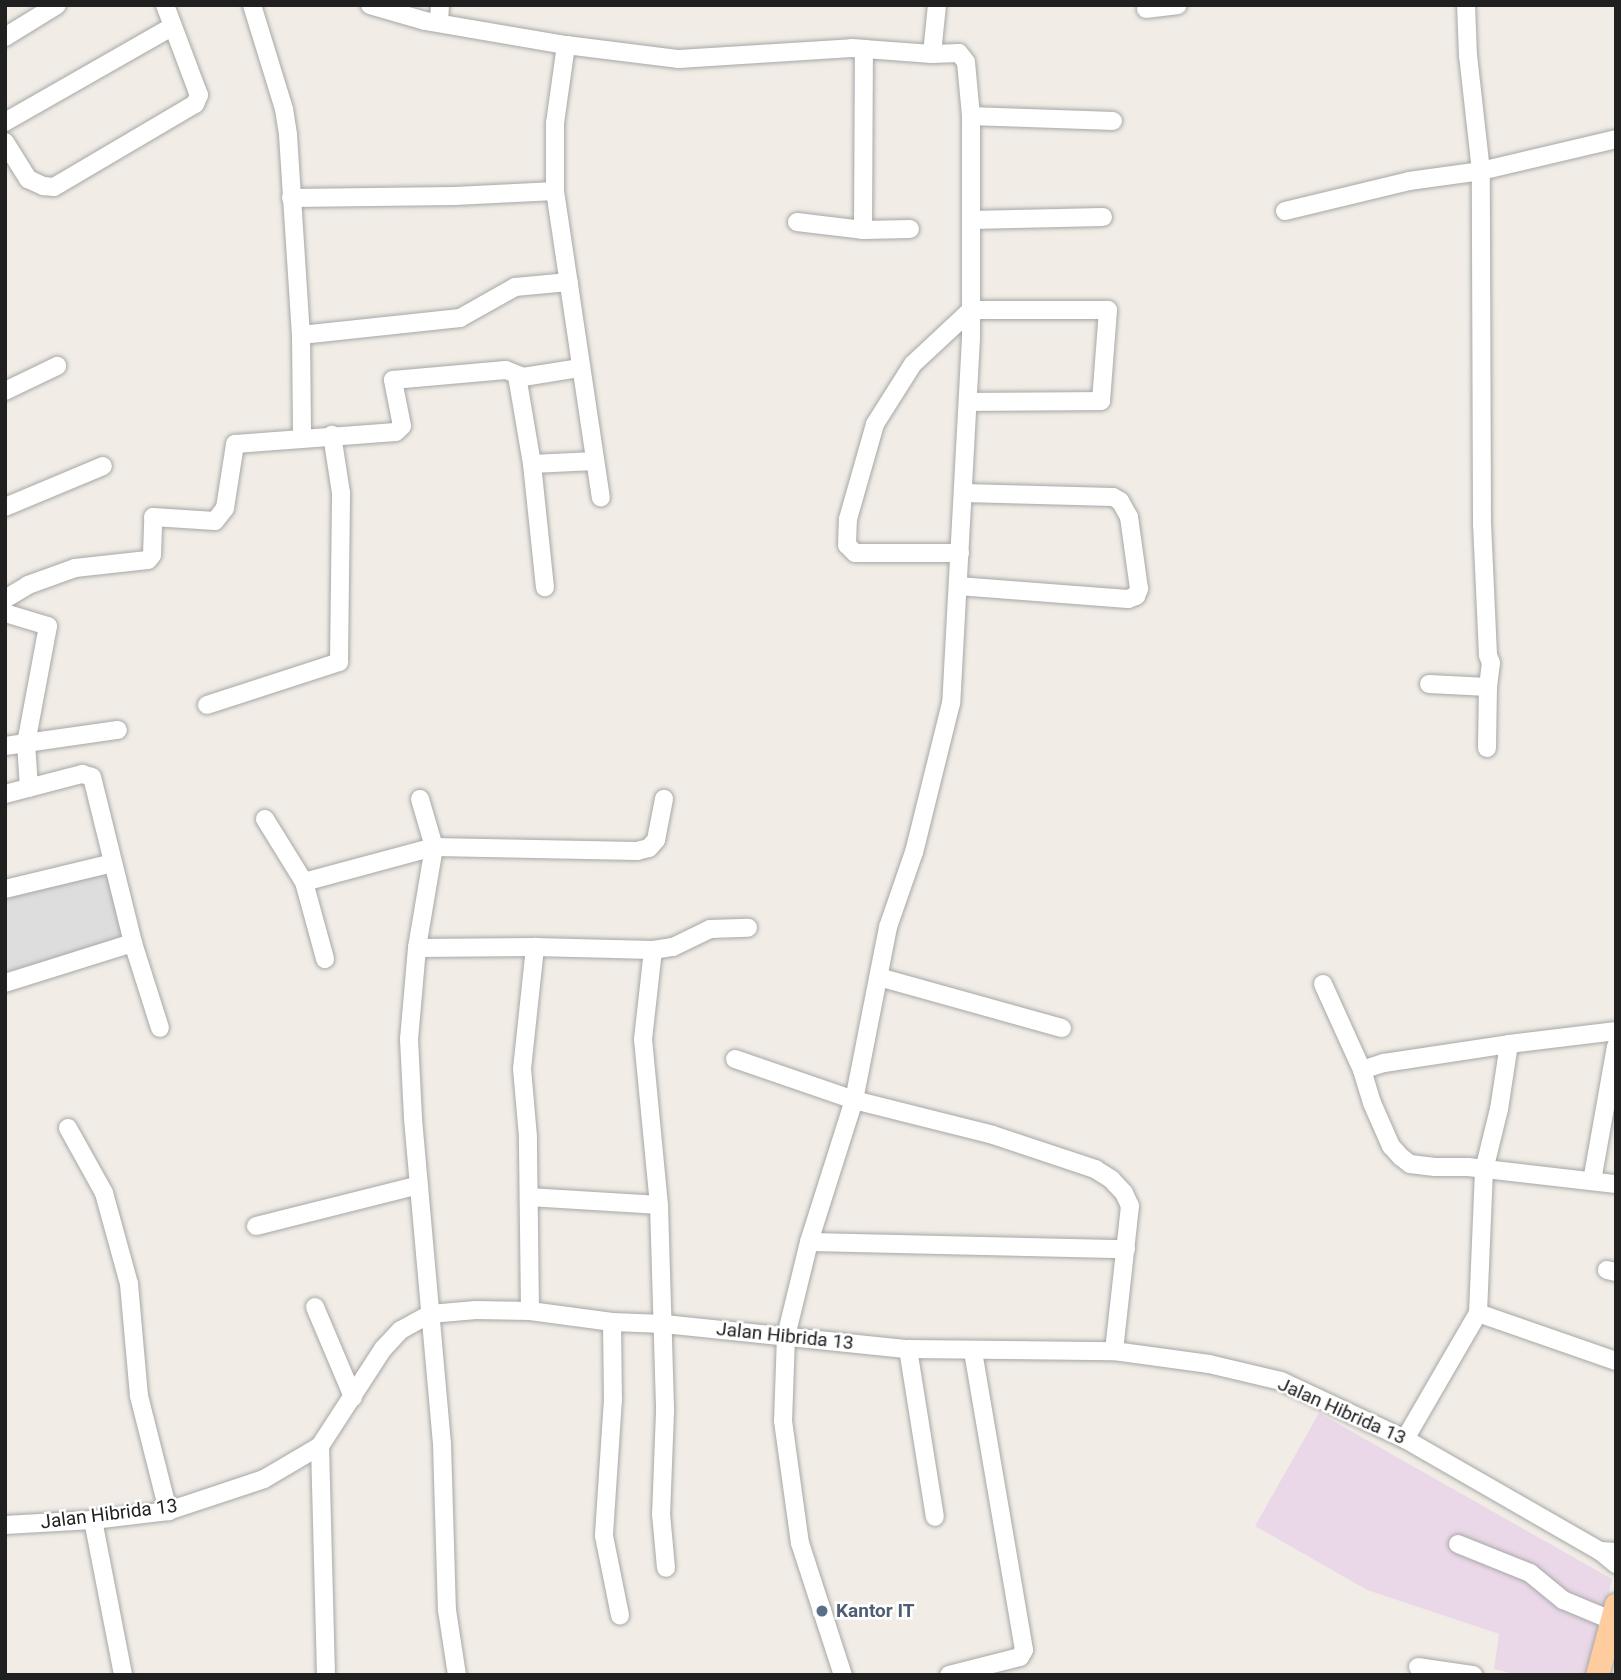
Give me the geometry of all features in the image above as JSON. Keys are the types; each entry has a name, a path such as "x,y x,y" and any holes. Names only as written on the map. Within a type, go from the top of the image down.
{"main road":[{"path":"1597,1675 1613,1612"}],"street":[{"path":"5,37 57,5"},
{"path":"5,142 28,180 54,187 195,104 199,95 165,5"},
{"path":"251,5 284,109 301,335 302,437"},
{"path":"370,5 440,14 566,45 679,59 864,49 932,54 960,53 966,62 971,116 971,310 951,703 914,852 888,928 854,1100 809,1242 786,1336 783,1422 800,1543 843,1675"},
{"path":"932,54 937,5"},
{"path":"1146,9 1178,5"},
{"path":"1466,5 1468,56 1480,171 1482,525 1488,655 1491,663 1487,748"},
{"path":"5,122 173,26"},
{"path":"566,45 555,123 555,191 601,498"},
{"path":"863,230 864,49"},
{"path":"971,116 1112,121"},
{"path":"1285,211 1409,181 1480,171 1616,139"},
{"path":"290,198 455,196 555,191"},
{"path":"971,220 1103,216"},
{"path":"797,222 863,230 910,229"},
{"path":"301,335 460,318 515,287 569,282"},
{"path":"960,554 855,553 847,545 848,519 875,424 913,364 971,310 1108,310 1101,401 968,402"},
{"path":"5,391 57,366"},
{"path":"5,599 28,585 75,568 148,560 152,555 153,517 215,522 222,516 235,444 399,430 402,426 393,380 506,370 517,376 580,368"},
{"path":"517,376 532,464 545,587"},
{"path":"207,705 339,662 341,493 332,435"},
{"path":"532,464 595,461"},
{"path":"5,507 103,466"},
{"path":"958,586 1128,599 1136,596 1139,589 1129,517 1125,507 1113,497 963,493"},
{"path":"5,613 48,626 26,743 29,788"},
{"path":"1429,684 1488,687"},
{"path":"5,746 118,730"},
{"path":"5,794 89,774 133,943 160,1028"},
{"path":"420,799 434,847 417,948 409,1039 442,1444 447,1610 457,1675"},
{"path":"304,882 434,847 638,851 649,848 656,840 664,799"},
{"path":"265,819 304,882 325,959"},
{"path":"5,889 113,863"},
{"path":"417,948 653,950 673,947 710,929 748,928"},
{"path":"5,983 133,943"},
{"path":"530,1311 528,1137 522,1069 535,947"},
{"path":"653,950 643,1039 659,1205 664,1324 661,1514 666,1568"},
{"path":"879,977 1062,1028"},
{"path":"1323,984 1363,1070 1372,1103 1391,1146 1410,1164 1616,1184"},
{"path":"1363,1070 1384,1063 1616,1031"},
{"path":"1405,1439 1478,1313 1484,1170 1499,1109 1509,1044"},
{"path":"1592,1181 1616,1046"},
{"path":"735,1059 854,1100 993,1135 1095,1169 1111,1179 1124,1193 1130,1206 1114,1351"},
{"path":"68,1128 104,1194 129,1284 139,1396 168,1511"},
{"path":"256,1226 419,1185"},
{"path":"529,1197 659,1205"},
{"path":"809,1242 1126,1249"},
{"path":"315,1307 354,1397"},
{"name":"Jalan Hibrida 13","path":"5,1525 93,1520 168,1511 264,1479 320,1446 383,1349 401,1329 430,1314 475,1310 530,1311 612,1322 664,1324 908,1349 1114,1351 1209,1364 1281,1381 1405,1439 1608,1552 1616,1564"},
{"path":"1478,1313 1616,1361"},
{"path":"612,1322 613,1399 604,1536 620,1615"},
{"path":"908,1349 935,1517"},
{"path":"949,1675 1020,1657 1024,1650 973,1351"},
{"path":"320,1446 326,1675"},
{"path":"93,1520 123,1675"},
{"path":"1458,1544 1530,1573 1563,1600 1613,1612"},
{"path":"1418,1667 1473,1675"}],"shaded area":[{"path":"110,874 126,941 5,972 5,896"},
{"path":"1319,1413 1612,1579 1590,1675 1519,1675 1494,1669 1499,1634 1367,1590 1255,1526"}],"place":[{"name":"Kantor IT","path":"822,1611"}]}
